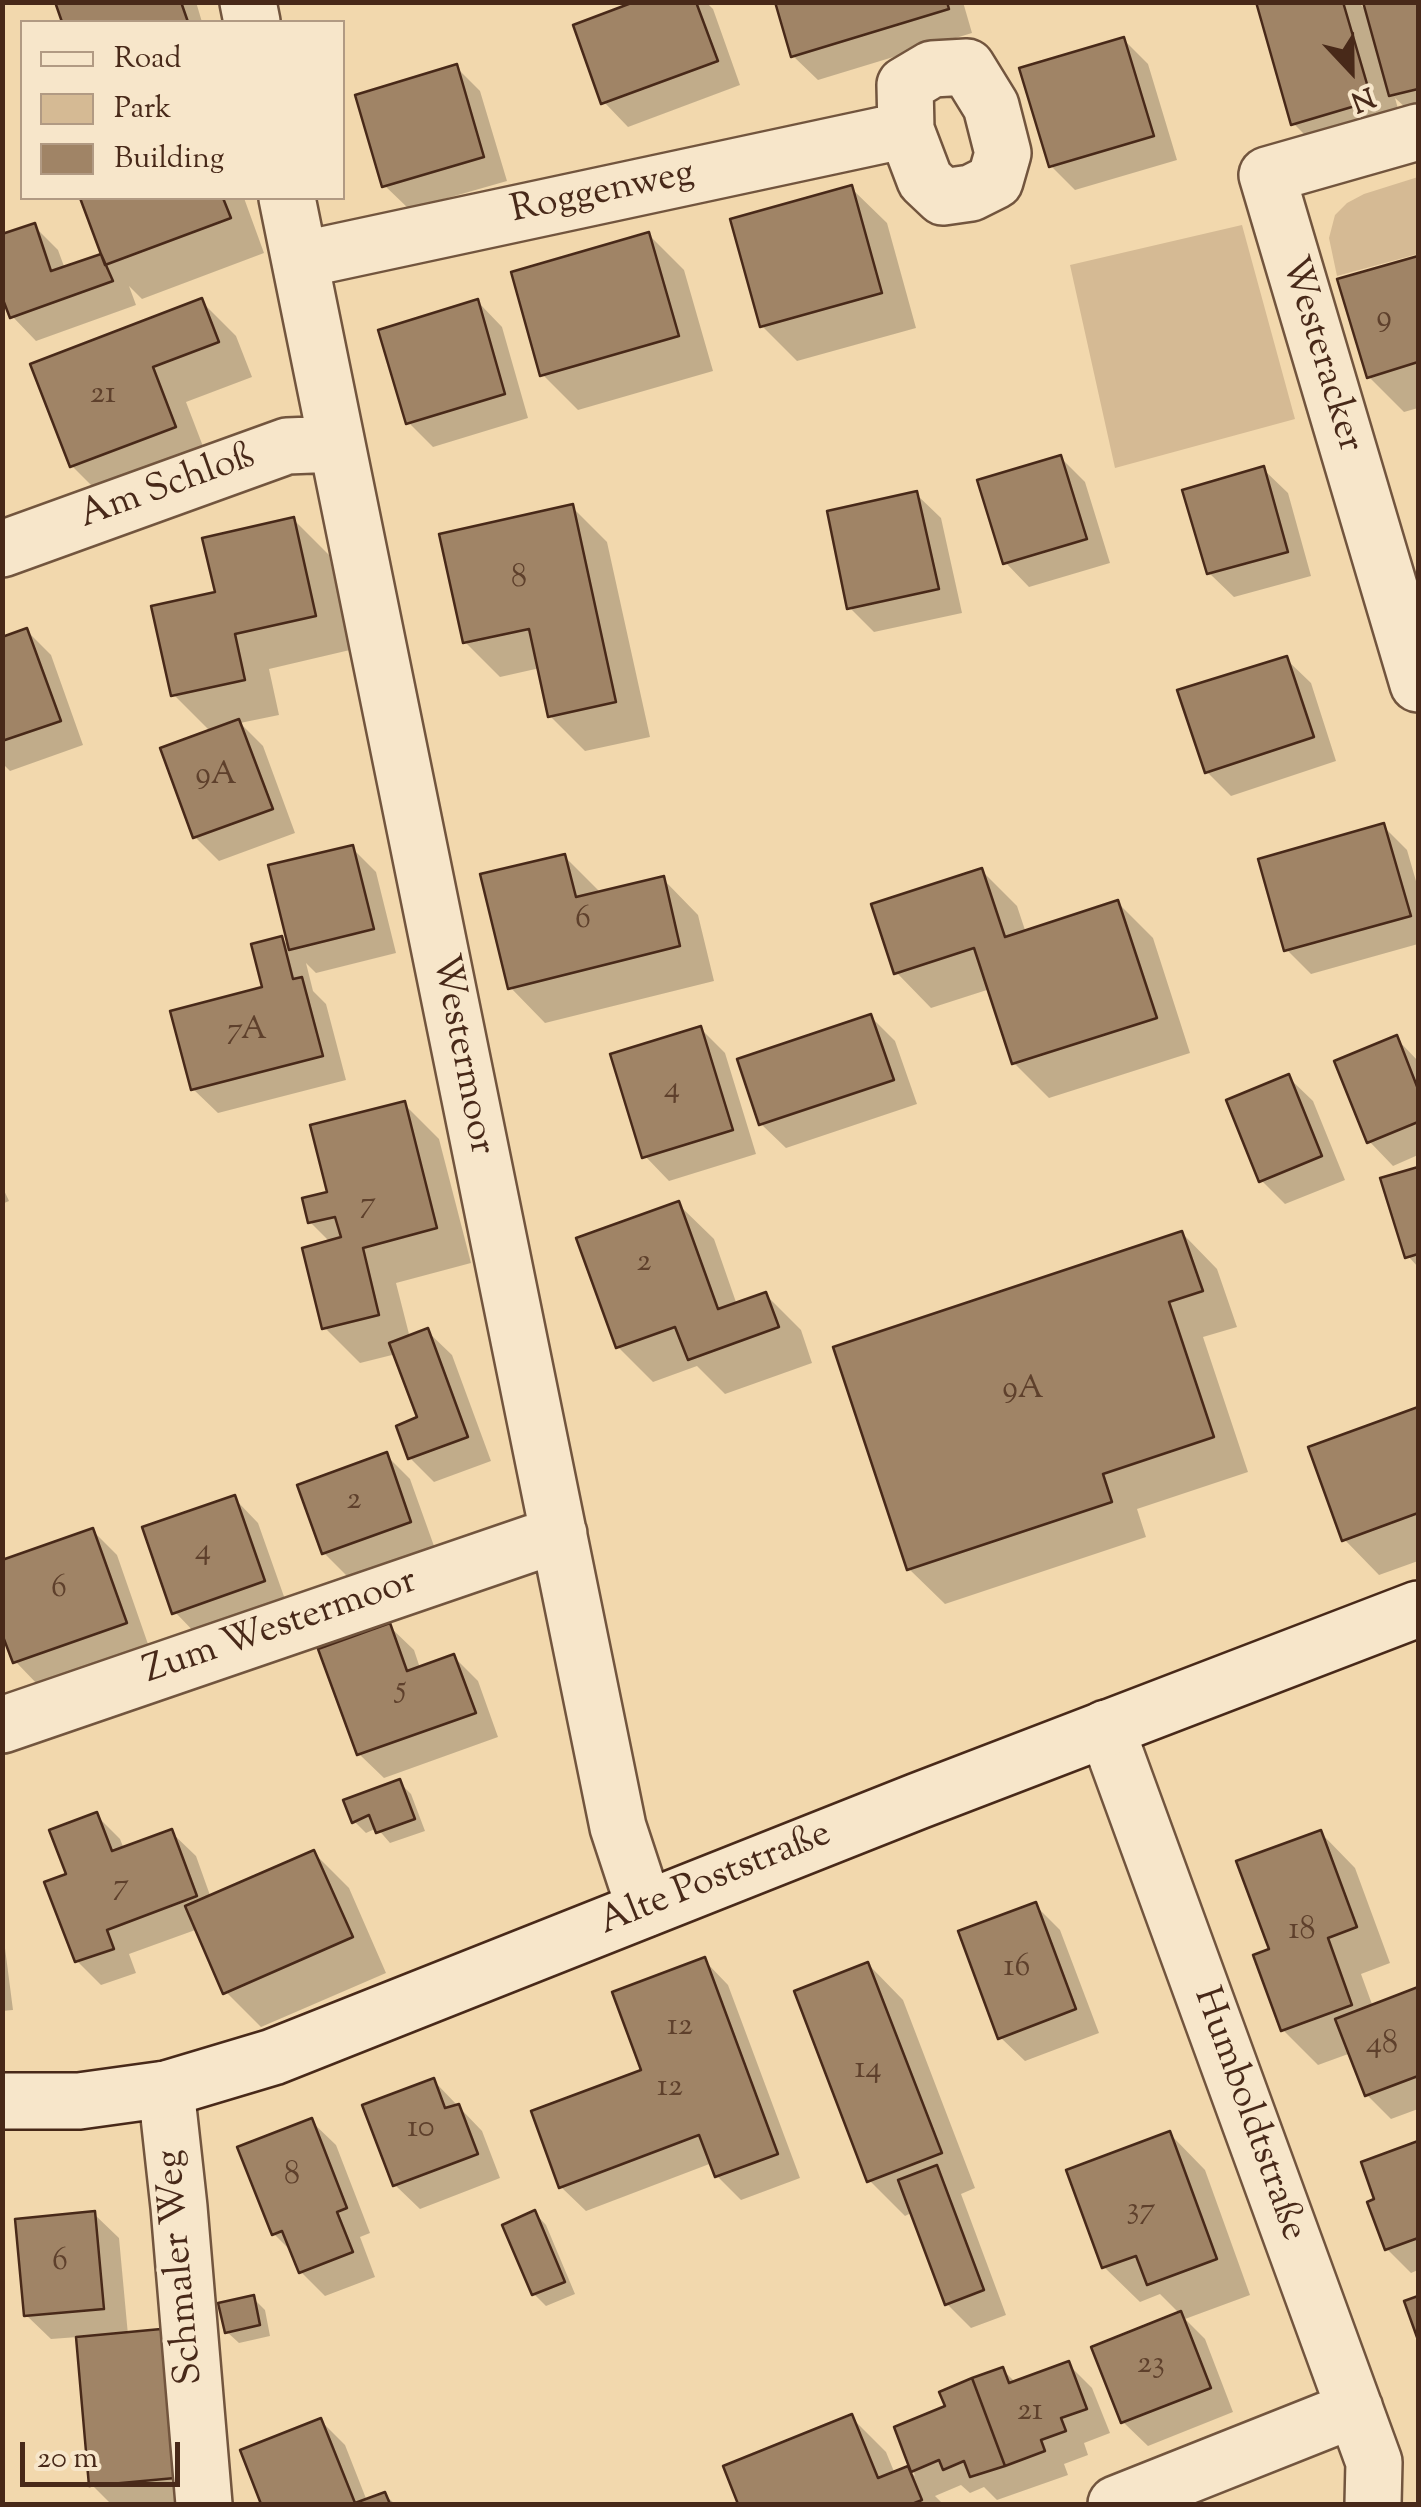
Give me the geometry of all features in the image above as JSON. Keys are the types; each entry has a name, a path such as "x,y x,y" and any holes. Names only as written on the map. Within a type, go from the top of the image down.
{"street":[{"name":"Roggenweg","path":"300,260 906,130"},
{"name":"Westeracker","path":"1418,132 1267,175 1418,684"},
{"name":"Westermoor","path":"287,200 526,1388 618,1827 645,1908"},
{"name":"Am Schloß","path":"2,549 286,446 337,444"},
{"name":"Zum Westermoor","path":"2,1724 559,1534"},
{"name":"Alte Poststraße","path":"2,2101 78,2101 166,2089 273,2057 645,1908 1418,1609"},
{"name":"Humboldtstraße","path":"1106,1728 1374,2462 1373,2504"},
{"name":"Schmaler Weg","path":"166,2089 204,2504"},
{"path":"1116,2504 1355,2409"}],"green space":[{"path":"1418,177 1418,254 1337,276 1329,238 1335,215 1364,194"},
{"path":"1242,225 1295,419 1115,468 1070,265"}],"building":[{"path":"55,2 181,2 187,20 61,20"},
{"path":"634,2 696,2 718,61 601,104 573,25"},
{"path":"775,2 947,2 949,9 791,57"},
{"path":"1256,2 1343,2 1372,101 1291,125"},
{"path":"1363,2 1418,2 1418,89 1389,96"},
{"path":"1124,37 1154,136 1049,167 1019,68"},
{"path":"457,64 484,157 382,187 355,95"},
{"path":"852,185 882,293 760,327 730,219"},
{"path":"81,200 224,200 231,218 105,265"},
{"path":"35,223 51,271 101,254 113,281 10,318 2,297 2,234"},
{"path":"649,232 679,336 540,376 511,272"},
{"path":"1418,256 1418,362 1367,378 1337,279"},
{"path":"202,298 219,342 153,367 176,427 70,467 30,364"},
{"path":"478,299 505,394 406,424 378,330"},
{"path":"1061,455 1087,539 1003,564 977,480"},
{"path":"1264,466 1288,552 1207,574 1182,490"},
{"path":"917,491 939,589 847,609 827,511"},
{"path":"573,504 616,702 548,717 529,629 463,643 439,534"},
{"path":"294,517 316,616 235,634 245,680 171,696 151,606 215,592 202,538"},
{"path":"27,628 61,721 2,741 2,637"},
{"path":"1287,656 1314,737 1205,773 1177,690"},
{"path":"239,719 273,809 193,838 160,748"},
{"path":"1384,823 1411,916 1284,951 1258,859"},
{"path":"353,845 374,929 289,950 268,865"},
{"path":"565,854 576,897 664,876 680,946 508,989 480,874"},
{"path":"982,868 1005,937 1118,900 1157,1018 1012,1064 974,948 894,974 871,904"},
{"path":"282,936 293,979 302,977 323,1056 191,1090 170,1011 262,987 251,944"},
{"path":"871,1014 894,1080 759,1125 737,1059"},
{"path":"701,1026 733,1130 642,1158 610,1054"},
{"path":"1397,1035 1418,1089 1418,1122 1367,1143 1334,1061"},
{"path":"1289,1074 1322,1156 1259,1182 1226,1100"},
{"path":"405,1101 437,1228 363,1248 379,1315 322,1329 302,1248 341,1237 335,1217 308,1223 302,1198 327,1192 310,1125"},
{"path":"1418,1167 1418,1254 1405,1258 1380,1178"},
{"path":"679,1201 718,1309 766,1292 779,1327 688,1360 675,1327 616,1348 576,1238"},
{"path":"1182,1231 1203,1291 1169,1302 1214,1437 1103,1474 1112,1502 907,1570 833,1347"},
{"path":"428,1328 468,1437 408,1459 396,1426 417,1417 389,1343"},
{"path":"1418,1407 1418,1513 1342,1541 1308,1447"},
{"path":"387,1452 411,1522 322,1554 297,1485"},
{"path":"235,1495 265,1581 172,1614 142,1527"},
{"path":"93,1528 127,1623 13,1663 2,1634 2,1560"},
{"path":"390,1623 407,1671 454,1654 476,1713 357,1755 318,1649"},
{"path":"400,1779 415,1819 376,1833 369,1815 352,1823 343,1800"},
{"path":"97,1812 112,1851 172,1829 197,1896 107,1930 114,1949 75,1962 44,1882 66,1874 49,1830"},
{"path":"1321,1830 1357,1927 1328,1938 1352,2005 1281,2031 1253,1955 1269,1949 1236,1861"},
{"path":"314,1850 353,1937 223,1994 185,1906"},
{"path":"1036,1902 1076,2009 998,2039 958,1931"},
{"path":"705,1957 778,2154 715,2177 699,2135 559,2188 531,2111 641,2070 612,1992"},
{"path":"868,1962 942,2153 867,2182 794,1991"},
{"path":"1418,1987 1418,2076 1365,2096 1335,2019"},
{"path":"434,2078 445,2108 459,2104 478,2154 393,2186 362,2105"},
{"path":"312,2118 347,2208 337,2212 353,2252 299,2273 282,2231 272,2235 237,2147"},
{"path":"1170,2131 1217,2259 1147,2285 1136,2256 1102,2268 1066,2170"},
{"path":"1418,2141 1418,2238 1385,2250 1367,2202 1374,2199 1361,2162"},
{"path":"937,2165 984,2290 945,2305 898,2180"},
{"path":"535,2210 565,2282 532,2295 502,2225"},
{"path":"95,2211 104,2309 24,2316 15,2219"},
{"path":"254,2295 260,2325 225,2333 218,2303"},
{"path":"1418,2296 1418,2340 1404,2301"},
{"path":"1181,2311 1211,2388 1121,2423 1091,2347"},
{"path":"161,2329 175,2478 89,2486 76,2337"},
{"path":"1069,2361 1087,2409 1061,2418 1066,2431 1041,2440 1045,2451 1005,2466 972,2378 1003,2367 1009,2383"},
{"path":"972,2378 1005,2466 970,2477 964,2461 943,2470 939,2460 911,2472 894,2427 945,2406 939,2392"},
{"path":"852,2414 878,2478 908,2466 922,2500 912,2504 738,2504 723,2466"},
{"path":"321,2418 355,2503 385,2492 390,2504 261,2504 240,2450"}]}
